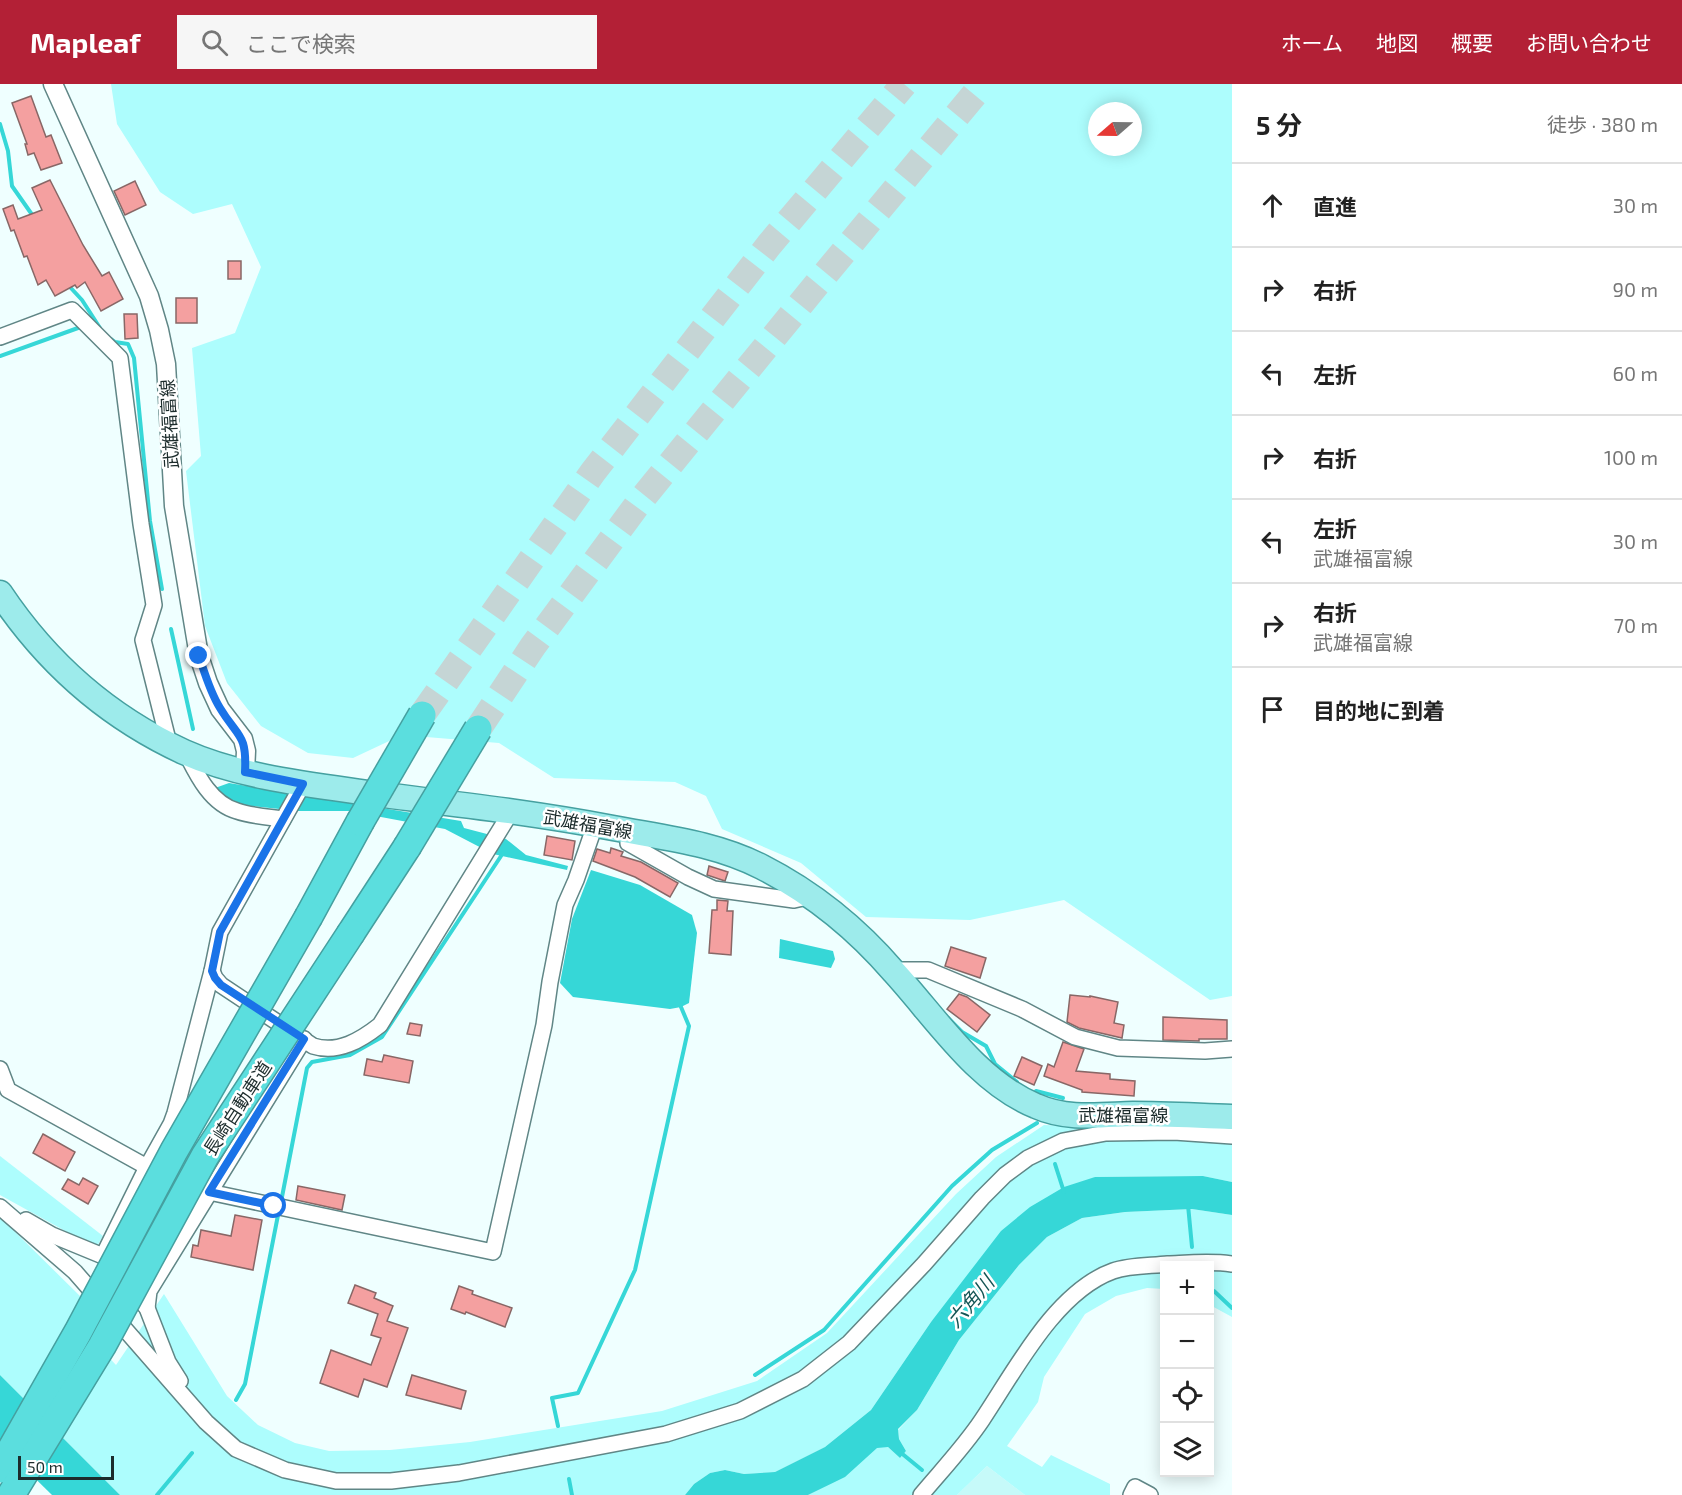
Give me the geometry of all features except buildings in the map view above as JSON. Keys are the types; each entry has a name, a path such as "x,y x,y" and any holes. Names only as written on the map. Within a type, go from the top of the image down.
{"highway":[{"name":"長崎自動車道","path":"0,1469 78,1332 174,1151 422,715"},
{"name":"長崎自動車道","path":"11,1495 102,1346 206,1156 407,847 478,729"}],"main road":[{"name":"武雄福富線","path":"0,593 17,618 50,657 89,694 135,727 178,748 245,772 301,788 506,820 594,825 730,852 765,868 812,896 854,930 893,970 960,1048 994,1081 1036,1106 1073,1116 1136,1114 1232,1117"}],"street":[{"name":"武雄福富線","path":"53,84 149,296 159,330 166,364 174,506 199,656 220,709 243,739 246,751 245,772"},
{"path":"0,337 72,310 120,358 141,524 154,605 143,640 178,748 199,780 219,802 234,811 284,817"},
{"path":"103,1256 175,1113 220,932 301,788"},
{"path":"212,971 221,985 313,1046 324,1050 362,1040 380,1025 506,820"},
{"path":"209,1192 494,1252 544,1025 549,982 566,905 594,825"},
{"path":"629,831 627,843 687,877 714,889 794,900 812,896"},
{"path":"893,970 928,970 1022,1009 1075,1037 1118,1048 1205,1051 1232,1049"},
{"path":"147,1308 149,1291 304,1039"},
{"path":"0,1069 8,1090 147,1167"},
{"path":"0,1206 75,1272 206,1422 237,1449 285,1470 336,1481 391,1481 459,1473 666,1434 740,1411 803,1379 849,1343 924,1264 982,1198 1005,1175 1028,1158 1063,1141 1106,1133 1174,1132 1232,1136"},
{"path":"0,1206 52,1235 103,1256 147,1308 168,1362 206,1422"},
{"path":"921,1495 980,1424 1047,1322 1077,1293 1096,1279 1114,1271 1136,1266 1215,1262 1232,1264"},
{"path":"1131,1495 1135,1487 1150,1495"}],"shaded area":[{"path":"111,84 1232,84 1232,996 1210,1000 1064,900 970,920 866,917 801,863 722,829 706,796 675,782 554,778 499,743 402,735 353,758 308,753 261,726 227,683 205,626 186,471 201,456 192,348 235,333 261,267 232,204 193,214 160,192 117,124"},
{"path":"1044,1125 1108,1127 1232,1142 1232,1182 1203,1176 1095,1177 931,1322 871,1410 825,1447 775,1472 744,1474 725,1470 710,1473 694,1484 685,1495 120,1495 0,1375 0,1217 82,1298 70,1316 116,1365 164,1294 227,1396 258,1425 295,1443 329,1451 390,1450 470,1442 662,1411 757,1381 827,1333 956,1194 996,1157"},
{"path":"0,1156 103,1236 96,1248 0,1195"},
{"path":"1192,1209 1232,1215 1232,1317 1214,1307 1214,1261 1160,1261 1160,1289 1147,1288 1116,1296 1085,1314 1044,1377 1038,1402 1007,1446 1042,1467 1051,1455 1110,1484 1110,1495 1025,1495 987,1466 957,1495 808,1495 845,1476 877,1447 888,1447 900,1458 906,1451 899,1439 898,1430 917,1410 959,1340 1019,1265 1047,1237 1082,1218 1125,1212"},
{"path":"987,1466 1025,1495 957,1495"}],"water":[{"path":"229,783 461,821 464,828 506,839 526,855 568,866 567,870 493,854 445,829 349,811 298,811 242,805 224,798 215,788"},
{"path":"591,870 640,885 692,915 697,933 689,1003 670,1009 573,997 560,983 572,919"},
{"path":"780,939 833,951 835,959 831,968 779,958"},
{"name":"六角川","path":"1203,1176 1232,1182 1232,1215 1192,1209 1125,1212 1082,1218 1047,1237 1019,1265 959,1340 917,1410 898,1429 899,1439 906,1451 900,1458 888,1447 877,1448 845,1477 808,1495 685,1495 694,1484 710,1473 725,1470 744,1474 775,1472 825,1447 871,1410 931,1322 1001,1231 1030,1207 1064,1187 1095,1177"},
{"path":"0,1375 120,1495 52,1495 0,1444"}],"waterway":[{"path":"0,124 8,151 12,186 33,216"},
{"path":"69,286 82,300 100,328"},
{"path":"0,356 78,328"},
{"path":"111,339 128,344 134,358 150,521 162,589"},
{"path":"171,629 193,729"},
{"path":"281,1202 307,1068 312,1062 350,1055 382,1037 503,853"},
{"path":"558,1426 552,1398 578,1393 635,1270 689,1026 681,1007"},
{"path":"948,1018 962,1032 986,1046 995,1064 1017,1082"},
{"path":"1036,1091 1063,1098"},
{"path":"755,1375 824,1330 952,1186 992,1150 1037,1123"},
{"path":"1055,1164 1064,1192"},
{"path":"1188,1205 1192,1247"},
{"path":"236,1400 245,1384 279,1210"},
{"path":"1214,1291 1232,1308"},
{"path":"900,1452 922,1470"},
{"path":"157,1495 192,1453"},
{"path":"569,1479 572,1495"}],"tunnel":[{"path":"422,715 593,472 769,245 904,84"},
{"path":"478,729 533,646 637,505 983,84"}],"route":[{"path":"199,656 220,709 243,739 246,751 245,772 303,784 220,932 212,963 212,971 221,985 304,1039 209,1192 274,1206"}]}
